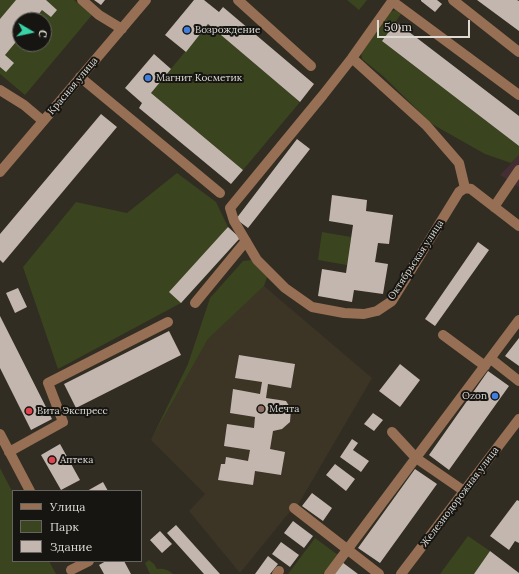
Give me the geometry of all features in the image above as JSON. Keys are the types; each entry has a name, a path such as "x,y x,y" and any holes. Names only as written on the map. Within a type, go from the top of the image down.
{"street":[{"path":"82,0 99,15 122,29"},
{"name":"Красная улица","path":"0,172 146,0"},
{"path":"238,0 311,66"},
{"name":"Октябрьская улица","path":"465,188 459,192 392,301 377,311 364,314 344,313 312,307 285,288 257,260 234,221 230,208 352,58 393,0 519,95"},
{"path":"453,0 519,52"},
{"path":"352,58 426,125 459,163 465,188 471,189 519,226"},
{"path":"80,77 220,193"},
{"path":"0,90 24,105 43,121"},
{"path":"494,207 519,170"},
{"path":"195,303 246,241"},
{"path":"329,574 519,320"},
{"path":"9,452 63,422 48,383 168,322"},
{"path":"443,335 519,381"},
{"name":"Железнодорожная улица","path":"403,573 519,419"},
{"path":"392,432 416,458 464,491"},
{"path":"0,434 29,490"},
{"path":"294,508 379,574"},
{"path":"70,568 85,562"}],"shaded area":[{"path":"519,155 519,186 518,187 500,175"},
{"name":"Мечта","path":"264,286 372,378 299,503 287,515 240,573 189,511 205,494 151,440 208,339"}],"green space":[{"path":"0,0 74,0 92,15 25,95 0,74"},
{"path":"347,0 367,0 359,10"},
{"path":"396,10 401,14 382,41 519,146 519,155 511,163 485,154 432,124 383,76 362,59 361,52 391,11"},
{"path":"208,24 300,102 243,170 151,93"},
{"path":"177,173 216,202 228,227 181,303 58,369 23,267 76,202 127,213"},
{"path":"322,232 351,237 347,265 318,260"},
{"path":"251,260 267,277 264,286 208,339 151,440 188,364 210,298 243,261"},
{"path":"0,468 12,491 12,562 50,562 56,574 0,574"},
{"path":"468,536 490,551 474,574 440,574"},
{"path":"315,538 338,555 323,574 288,574"},
{"path":"149,560 157,569 170,571 173,574 150,574 145,563"}],"building":[{"path":"16,0 46,0 57,10 52,16 52,12 45,12 42,10 40,12 12,12 12,47 5,55 14,63 6,72 0,67 0,19"},
{"path":"94,0 105,0 101,5"},
{"path":"194,0 204,0 219,12 223,7 314,84 300,102 208,24 186,52 165,35"},
{"path":"421,0 437,0 442,4 435,12"},
{"path":"477,0 519,1 519,31"},
{"path":"396,22 519,116 519,146 382,41"},
{"path":"154,54 171,69 151,93 243,170 231,184 139,108 142,103 125,88"},
{"path":"101,114 117,127 3,263 0,260 0,234"},
{"path":"297,139 310,149 248,228 236,219"},
{"path":"332,195 367,200 366,211 393,215 389,244 378,243 375,262 388,264 383,294 354,290 352,302 318,296 322,269 346,273 353,225 329,221"},
{"path":"228,227 240,238 181,303 169,292"},
{"path":"478,242 489,250 435,326 425,319"},
{"path":"18,288 27,307 15,313 6,293"},
{"path":"0,316 52,419 31,430 0,368"},
{"path":"169,331 181,355 76,408 64,384"},
{"path":"519,338 519,366 505,356"},
{"path":"239,355 295,364 291,388 268,384 266,398 286,401 291,409 290,422 282,429 273,431 270,449 285,452 281,475 255,471 253,485 218,480 221,464 225,464 226,457 248,461 250,450 224,446 227,424 254,428 255,417 230,413 233,389 260,394 262,382 235,378"},
{"path":"400,364 420,380 400,407 379,391"},
{"path":"488,371 509,386 449,470 429,455"},
{"path":"373,413 383,420 374,431 364,424"},
{"path":"352,439 358,443 353,450 369,461 361,472 340,457"},
{"path":"60,444 80,480 61,490 41,455"},
{"path":"335,464 355,479 346,491 326,475"},
{"path":"415,469 437,484 380,563 358,548"},
{"path":"103,482 107,490 89,490"},
{"path":"312,493 332,508 323,521 302,506"},
{"path":"517,500 519,501 519,543 515,541 509,550 490,536"},
{"path":"293,521 313,536 304,548 284,533"},
{"path":"176,525 220,574 204,574 167,533"},
{"path":"160,531 172,544 162,553 150,540"},
{"path":"281,542 299,555 290,567 272,554"},
{"path":"490,551 519,573 519,574 474,574"},
{"path":"268,556 278,564 270,574 255,574"},
{"path":"104,562 125,562 131,574 104,574 99,565"},
{"path":"342,562 358,574 333,574"}],"place":[{"name":"Возрождение","path":"187,30"},
{"name":"Магнит Косметик","path":"148,78"},
{"name":"Ozon","path":"495,396"},
{"name":"Мечта","path":"261,409"},
{"name":"Вита Экспресс","path":"29,411"},
{"name":"Аптека","path":"52,460"}]}
